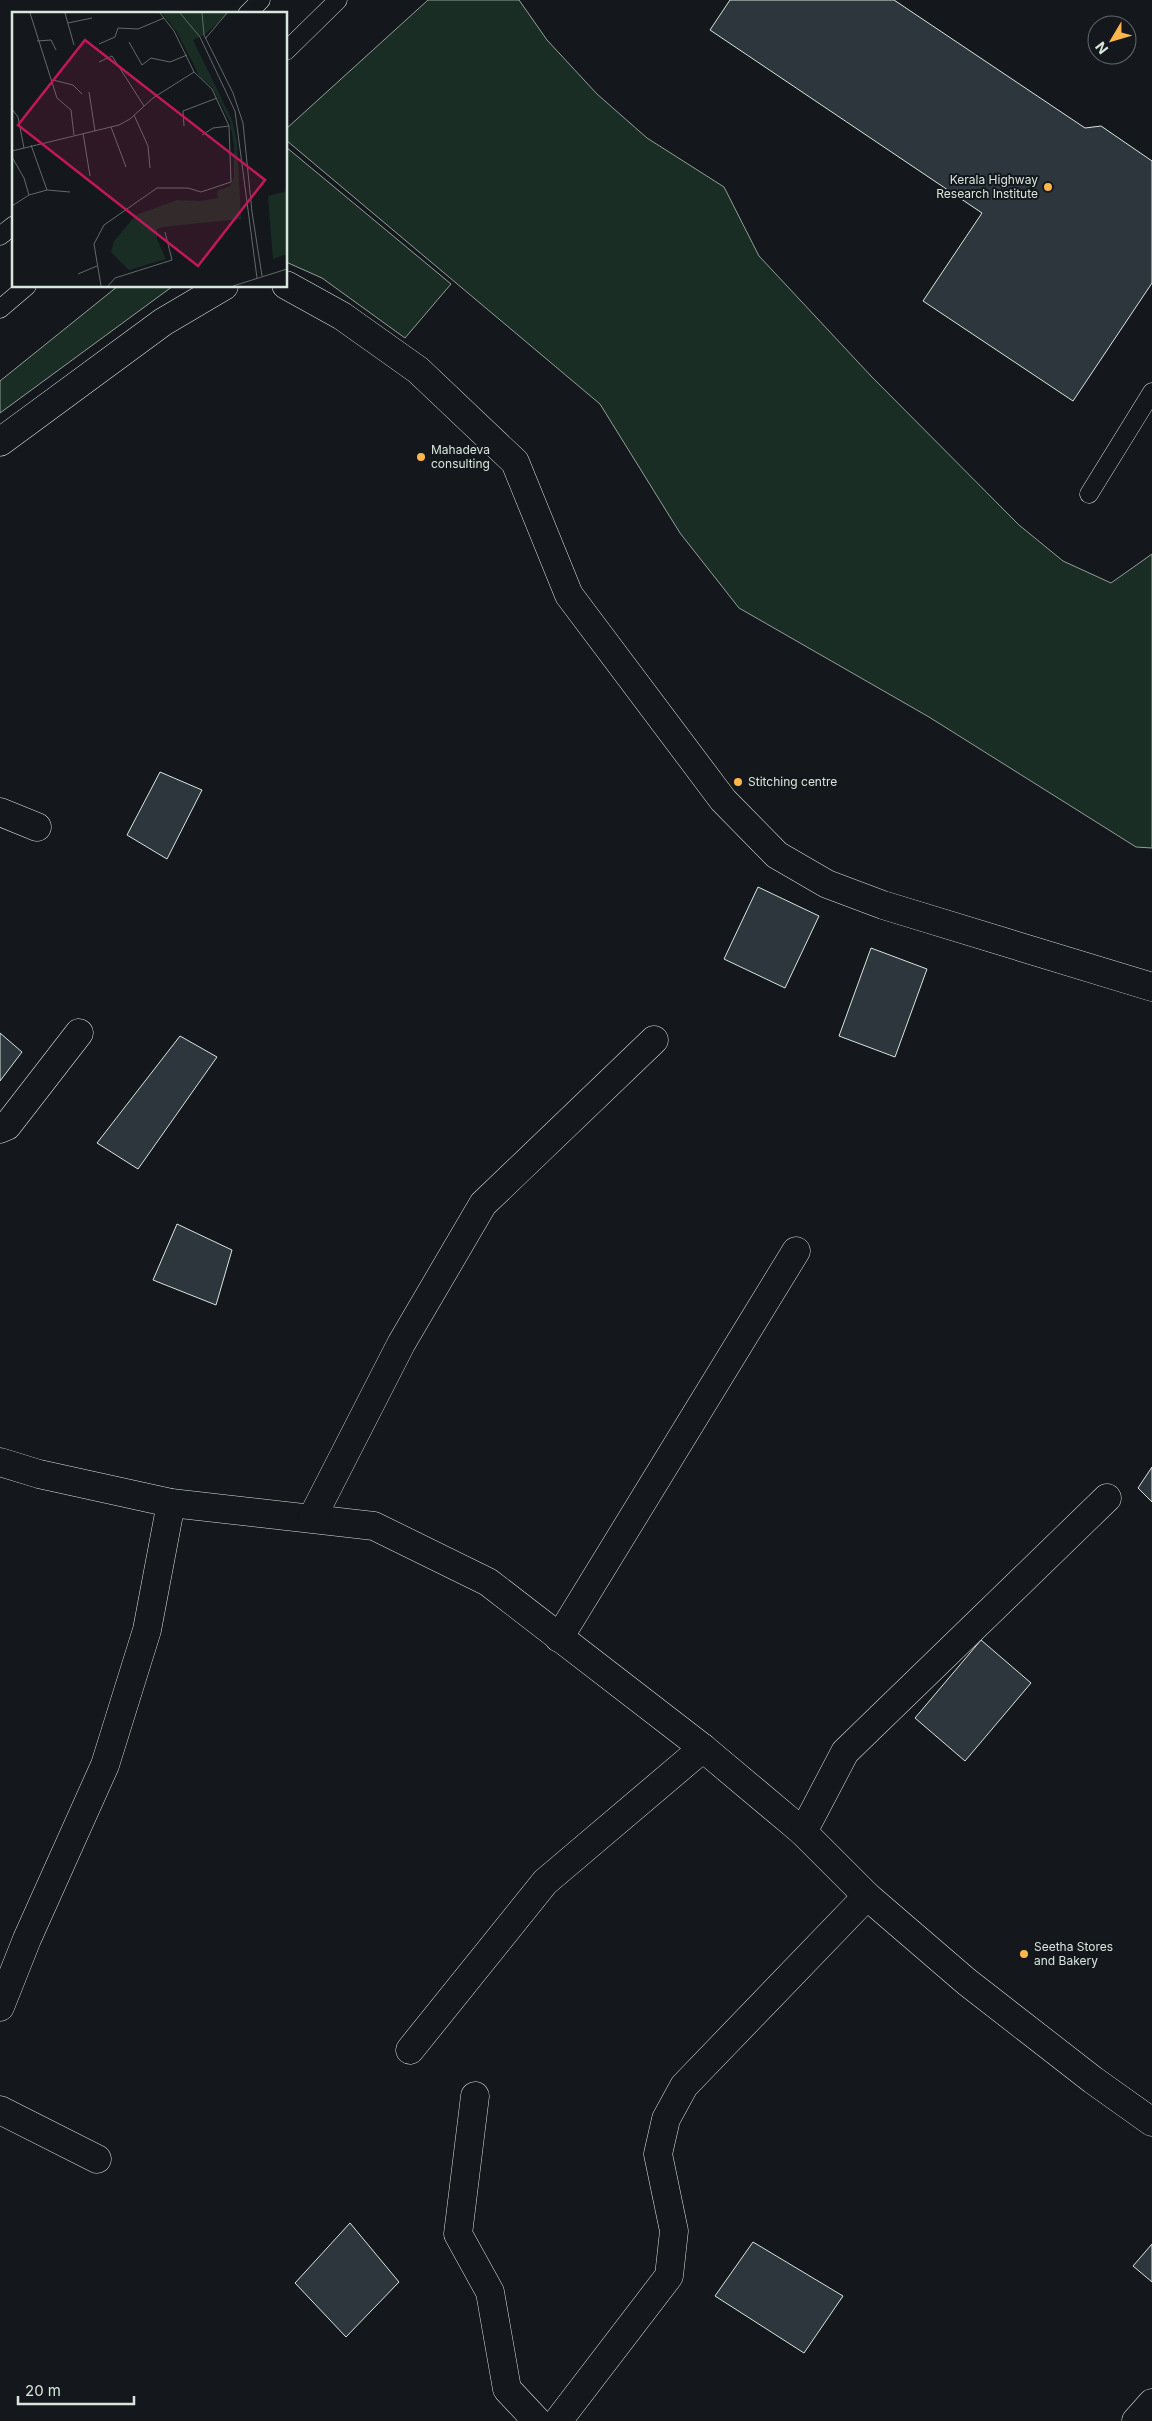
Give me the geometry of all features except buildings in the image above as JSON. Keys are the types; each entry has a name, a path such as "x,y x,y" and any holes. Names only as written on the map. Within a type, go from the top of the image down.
{"street":[{"path":"288,286 342,316 418,370 515,462 568,595 722,800 777,856 827,884 883,905 1152,988"},
{"path":"0,442 163,322 221,288"},
{"path":"0,812 37,827"},
{"path":"0,1129 7,1126 80,1033"},
{"path":"312,1518 402,1344 483,1204 654,1040"},
{"path":"559,1638 796,1251"},
{"path":"0,1462 39,1474 171,1503 374,1526 488,1582 702,1748 802,1832 867,1896 967,1982 1093,2080 1152,2122"},
{"path":"802,1832 845,1752 1107,1498"},
{"path":"0,2007 27,1939 105,1765 147,1630 171,1503"},
{"path":"410,2050 545,1882 702,1748"},
{"path":"558,2421 669,2276 674,2231 658,2154 666,2119 684,2086 867,1896"},
{"path":"475,2096 458,2234 490,2292 507,2389 537,2421"},
{"path":"0,2110 97,2159"},
{"path":"1136,2421 1152,2403"}],"lane":[{"path":"249,12 261,0"},
{"path":"288,49 338,0"},
{"path":"0,236 12,226"},
{"path":"0,309 25,288"},
{"path":"1089,494 1152,392"}],"green space":[{"path":"428,0 519,0 547,40 597,94 647,138 724,187 759,256 871,376 1019,525 1063,561 1111,583 1152,554 1152,848 1136,847 929,717 739,608 680,533 600,404 288,142 288,127"},
{"path":"288,149 451,284 405,338 322,278 288,263"},
{"path":"116,288 170,288 0,413 0,381"}],"place":[{"name":"Kerala Highway Research Institute","path":"1048,187"},
{"name":"Mahadeva consulting","path":"421,457"},
{"name":"Stitching centre","path":"738,782"},
{"name":"Seetha Stores and Bakery","path":"1024,1954"}]}
